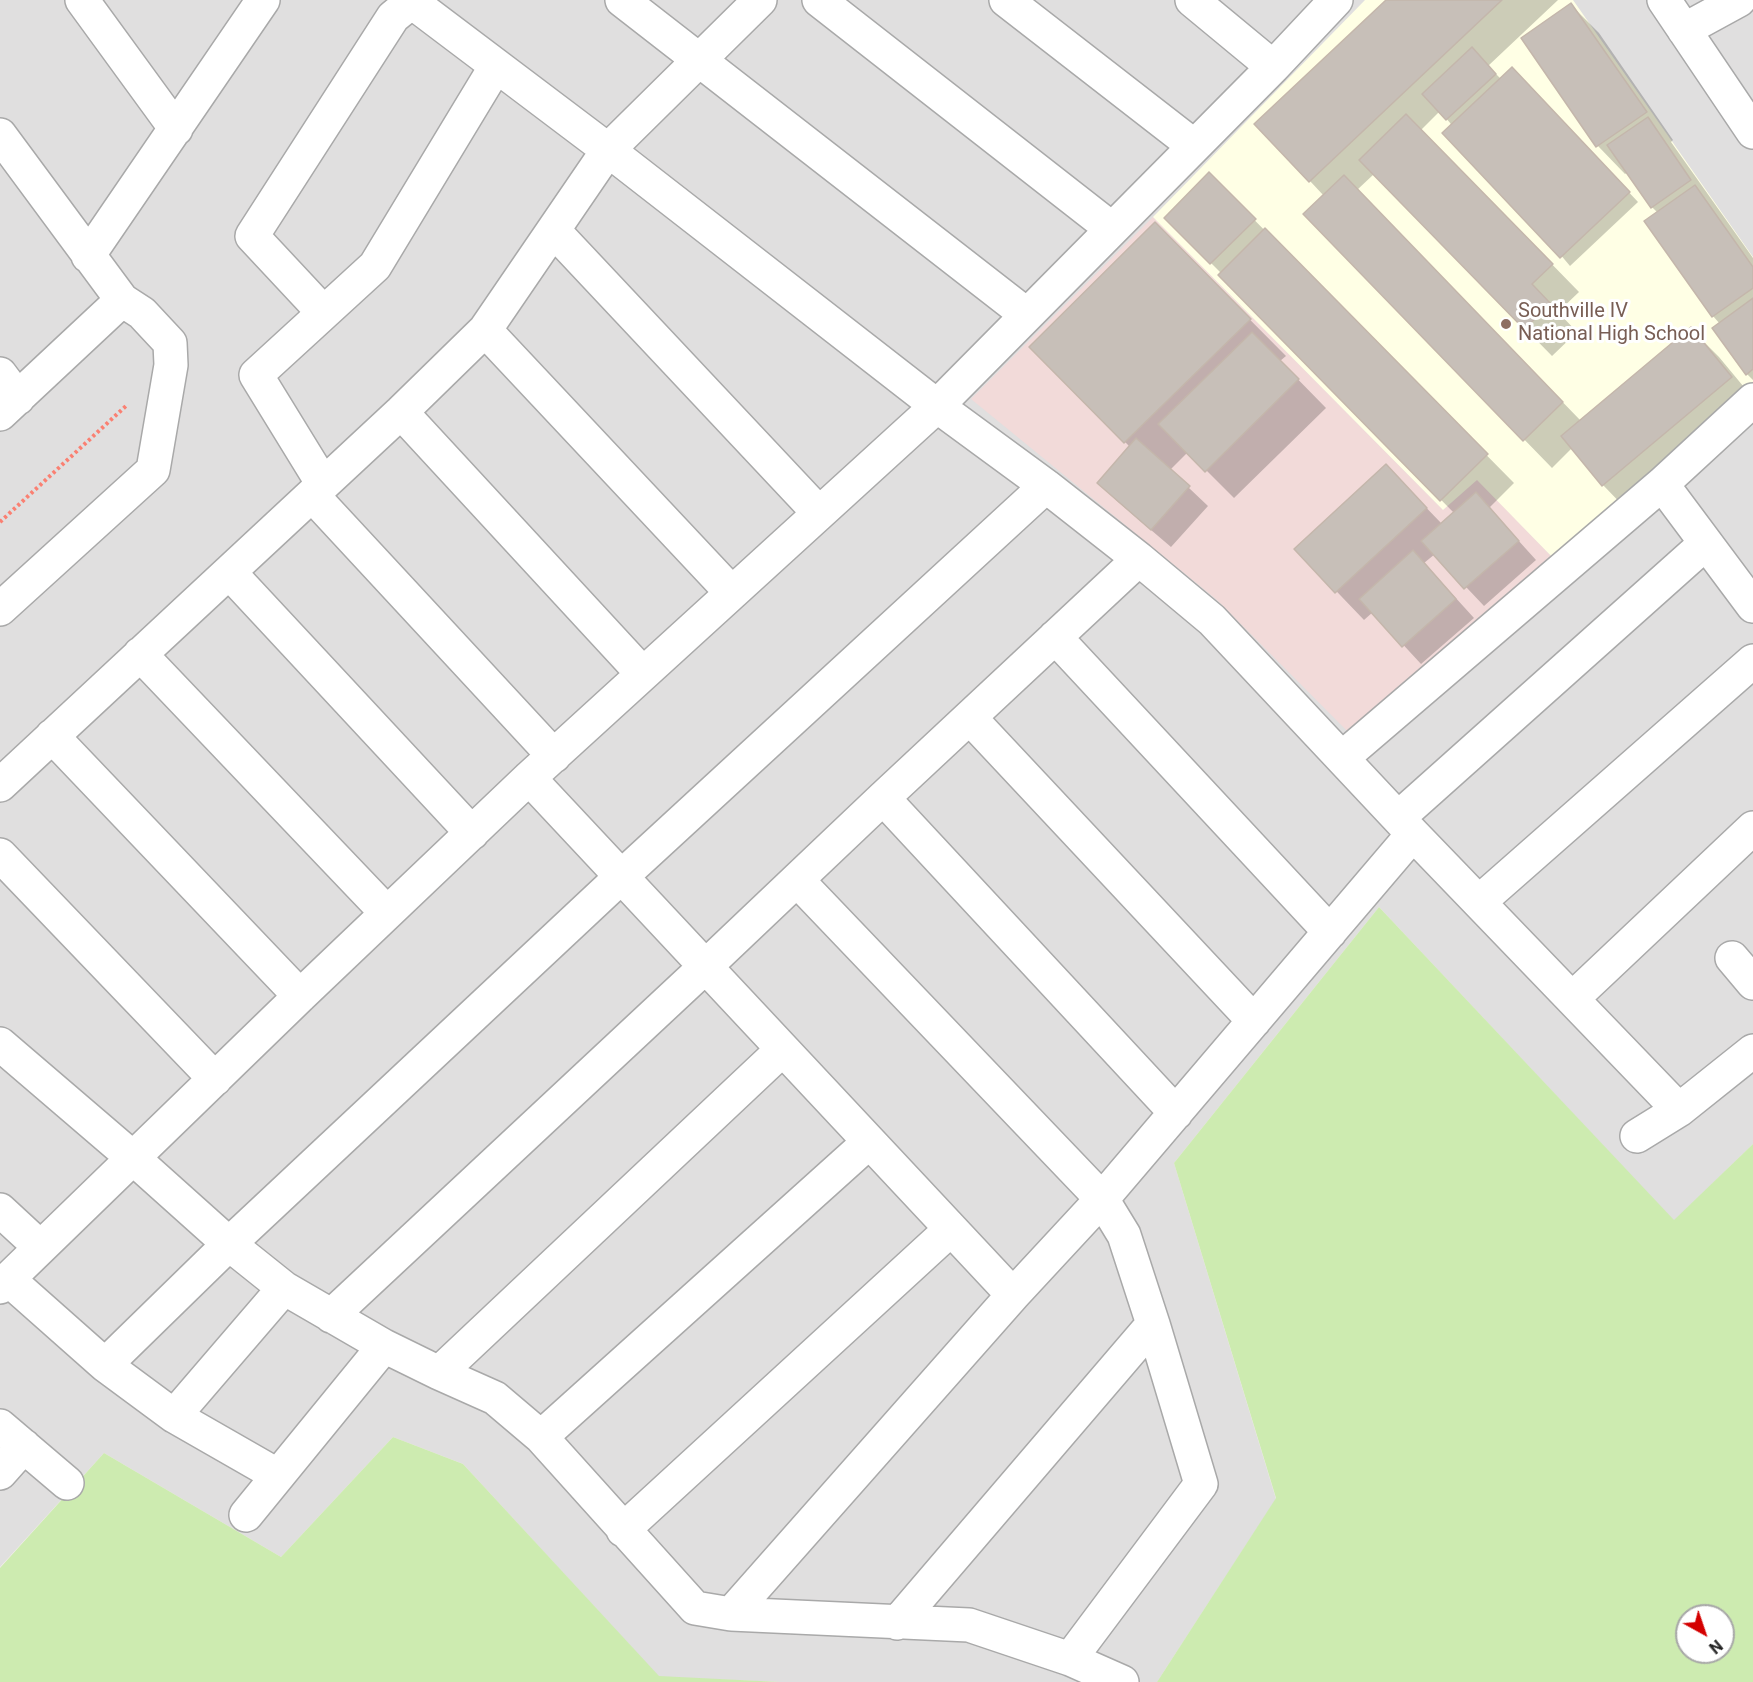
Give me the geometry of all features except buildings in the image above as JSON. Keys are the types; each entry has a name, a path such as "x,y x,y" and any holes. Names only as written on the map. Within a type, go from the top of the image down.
{"street":[{"path":"82,0 176,129"},
{"path":"88,256 263,0"},
{"path":"622,0 1027,315"},
{"path":"0,785 401,412 485,330 608,150 760,0"},
{"path":"819,0 1112,229"},
{"path":"1006,0 1194,146"},
{"path":"1192,0 1273,67"},
{"path":"277,1475 174,1416 105,1365 4,1283 529,778 937,406 1273,67 1336,0"},
{"path":"1664,0 1752,128"},
{"path":"1684,30 1739,0"},
{"path":"323,312 252,236 393,17 413,1 937,406 1046,486 1212,620 1679,1110"},
{"path":"496,66 375,266 256,375 317,490 554,756"},
{"path":"0,135 122,300 142,313 170,342 171,365 153,470 0,609"},
{"path":"554,231 819,513"},
{"path":"6,395 122,300"},
{"path":"485,330 732,593"},
{"path":"1342,758 1662,484 1753,400"},
{"path":"401,412 643,674"},
{"path":"1662,484 1753,606"},
{"path":"105,1365 229,1244 621,877 1046,486"},
{"path":"731,1614 1176,1113 1330,932 1406,826 1706,543"},
{"path":"332,1316 1139,559"},
{"path":"229,572 472,833"},
{"path":"1055,638 1330,932"},
{"path":"140,654 387,913"},
{"path":"1479,902 1753,661"},
{"path":"970,718 1254,1021"},
{"path":"52,736 300,996"},
{"path":"529,778 1013,1295"},
{"path":"883,798 1176,1113"},
{"path":"1573,998 1753,828"},
{"path":"0,855 215,1079"},
{"path":"798,880 1102,1199 1124,1235 1201,1485 1070,1659"},
{"path":"1732,958 1753,983"},
{"path":"0,1044 229,1244 284,1288 384,1346 495,1398 541,1437 695,1608 731,1614 969,1625 1070,1659 1122,1682"},
{"path":"439,1373 782,1050"},
{"path":"1637,1136 1679,1110 1753,1051"},
{"path":"541,1437 869,1143"},
{"path":"0,1210 40,1246"},
{"path":"623,1530 950,1230"},
{"path":"174,1416 284,1288"},
{"path":"897,1623 1153,1324"},
{"path":"246,1515 384,1346"},
{"path":"0,1473 12,1436 68,1483"}],"path":[{"path":"0,522 128,404"}],"shaded area":[{"path":"0,0 1753,0 1753,1144 1674,1221 1379,907 1174,1163 1276,1499 1157,1682 780,1682 659,1677 463,1464 393,1437 281,1557 104,1453 0,1567"},
{"name":"Southville IV National High School","path":"1365,0 1573,0 1753,257 1753,391 1554,559 1477,480 1443,510 1153,217"},
{"path":"1153,217 1443,510 1477,479 1554,559 1359,743 1217,600 971,399"}],"green space":[{"path":"1379,907 1674,1220 1753,1144 1753,1682 1157,1682 1276,1498 1174,1163"},
{"path":"393,1437 463,1464 659,1676 780,1682 0,1682 0,1568 104,1453 281,1557"}],"place":[{"name":"Southville IV National High School","path":"1506,324"}]}
